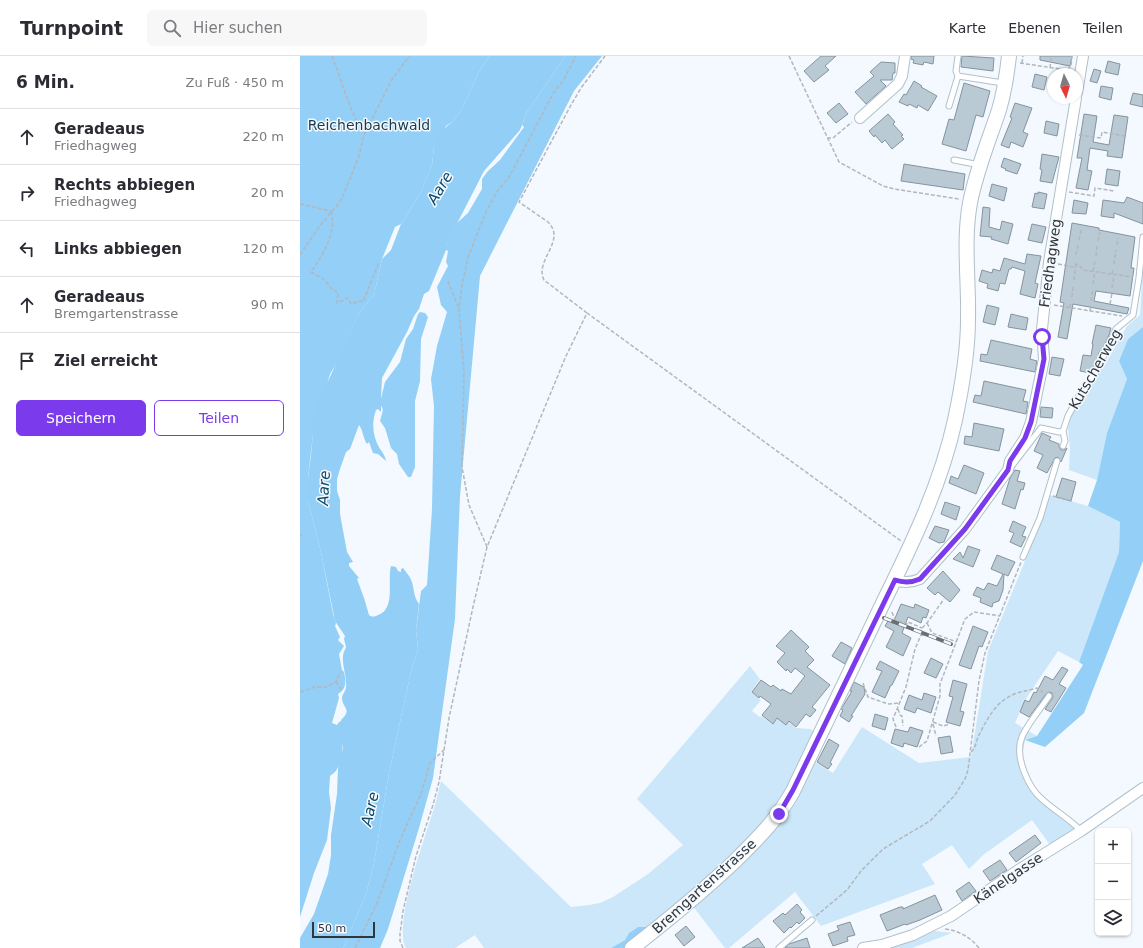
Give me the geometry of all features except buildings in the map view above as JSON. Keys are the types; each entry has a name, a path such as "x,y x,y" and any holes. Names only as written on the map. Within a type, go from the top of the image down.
{"street":[{"path":"860,118 898,84 902,76 905,56"},
{"path":"1081,68 1083,56"},
{"name":"Bremgartenstrasse","path":"632,948 717,878 758,838 779,814 793,790 895,580 930,503 945,457 955,418 962,380 968,322 967,246 971,201 1000,107 1004,84 1014,59"},
{"name":"Friedhagweg","path":"895,580 907,583 920,579 965,529 1008,470 1010,461 1025,438 1031,422 1044,359 1042,329 1049,262 1075,104"},
{"name":"Känelgasse","path":"863,948 899,940 930,928 963,909 1020,869 1081,831 1143,788"}],"lane":[{"path":"949,106 958,76 956,71 958,56"},
{"path":"958,76 1004,84"},
{"path":"954,160 981,165"},
{"name":"Kutscherweg","path":"1063,431 1068,416 1080,394 1097,371 1116,329 1133,316 1143,237"},
{"path":"1008,470 1041,428 1059,432 1063,431 1065,441 1063,446"},
{"path":"1023,556 1040,518 1057,461"},
{"path":"1049,696 1022,736 1020,750 1022,765 1030,784 1037,795 1075,824 1081,831"},
{"path":"779,948 812,920"}],"path":[{"path":"332,56 352,110 360,127 365,132"},
{"path":"300,255 343,196 359,156 365,132 391,82 409,56"},
{"path":"488,547 469,505 464,481 462,456 464,371 459,311 462,286 468,257 486,212 496,193 509,177 554,92 564,80 576,56"},
{"path":"605,56 570,105 519,202 548,222 555,232 554,241 541,270 544,280 587,313 910,548"},
{"path":"789,56 839,162 883,186 971,201"},
{"path":"1022,63 1023,56"},
{"path":"1070,68 1072,56"},
{"path":"1014,59 1022,63 1050,68 1051,58"},
{"path":"827,138 833,138 855,120 860,118"},
{"path":"1071,134 1101,138 1102,132 1125,136"},
{"path":"1061,190 1094,196 1095,188 1114,191"},
{"path":"300,204 331,211"},
{"path":"331,211 334,220 327,248 312,272 325,280 331,288 338,293 337,303 348,298 351,304 360,301 363,302 379,262"},
{"path":"1079,240 1081,230"},
{"path":"1098,241 1100,232"},
{"path":"1117,245 1118,238"},
{"path":"1076,255 1078,245"},
{"path":"1096,256 1097,246"},
{"path":"1114,264 1116,250"},
{"path":"1074,280 1075,260"},
{"path":"1093,284 1095,261"},
{"path":"1049,262 1073,267 1076,264"},
{"path":"1076,264 1083,270 1139,278"},
{"path":"1112,288 1113,269"},
{"path":"1131,277 1132,273"},
{"path":"448,281 459,311"},
{"path":"1072,297 1073,285"},
{"path":"1091,301 1093,289"},
{"path":"1110,304 1112,293"},
{"path":"1070,308 1071,302"},
{"path":"1044,304 1122,316"},
{"path":"1090,306 1090,311"},
{"path":"1109,309 1109,314"},
{"path":"403,948 400,941 400,934 404,911 416,856 439,782 449,718 472,607 488,547 566,356 587,313"},
{"path":"1056,497 1072,501"},
{"path":"812,920 847,890 861,871 883,849 930,821 955,796 965,779 971,752 979,681 984,660 1023,556"},
{"path":"921,630 944,599"},
{"path":"881,607 892,611 895,620 907,624 908,622 922,628"},
{"path":"919,747 927,742 940,696 940,684 966,619 971,613 977,612 1000,616"},
{"path":"927,623 932,633 957,642"},
{"path":"896,727 893,719 906,686 915,649 920,634 925,636 926,632 917,629"},
{"path":"300,692 316,686 326,687 336,682 340,672"},
{"path":"336,682 341,689"},
{"path":"864,683 868,697 888,704 900,703"},
{"path":"971,752 974,750 976,740 988,719 1006,698 1013,694 1037,688 1049,696"},
{"path":"898,709 900,715 902,716 903,726"},
{"path":"933,722 943,726 950,724"},
{"path":"933,722 936,736"},
{"path":"355,948 377,904 400,840 421,794 430,763 444,750"},
{"path":"930,928 958,932 972,940 979,948"}],"shaded area":[{"path":"1143,261 1143,327 1128,339 1119,361 1127,379 1107,433 1097,480 1069,470 1070,448 1068,429 1072,412 1103,368 1127,326 1140,315"},
{"path":"1049,495 1088,506 1120,522 1119,552 1079,662 1058,651 1025,700 1015,723 1037,736 1025,740 1021,765 1024,778 1036,796 1044,804 1079,831 1053,849 1032,820 983,855 969,869 952,845 922,864 935,884 821,926 795,892 729,948 725,948 692,905 719,880 812,760 833,773 862,727 919,763 971,757 988,651 1039,527"},
{"path":"750,666 760,679 751,692 761,700 752,711 760,717 762,716 772,724 778,718 786,725 789,722 796,728 811,729 815,732 789,788 770,820 651,929 638,927 629,933 625,940 611,948 484,948 475,935 455,948 406,948 403,936 407,900 412,878 441,781 571,907 600,903 613,897 648,874 683,845 637,799"},
{"path":"935,931 952,933 912,948 889,948"}],"green space":[{"name":"Reichenbachwald","path":"300,56 489,56 478,74 461,111 452,122 446,126 434,147 432,165 422,190 401,224 395,227 382,259 374,295 359,313 338,361 330,374 313,434 308,478 308,501 321,552 336,623 335,626 340,637 338,640 344,646 339,654 345,682 343,690 338,694 339,698 332,723 337,725 341,721 342,752 340,764 336,771 330,776 329,792 331,808 327,840 314,873 300,917"},
{"path":"565,56 602,56 574,91 480,276 460,496 455,619 433,778 388,929 380,948 343,948 366,894 374,863 389,773 412,667 418,649 416,630 421,591 427,585 432,509 434,406 431,379 437,346 447,312 441,305 437,287 448,266 446,262 448,251 446,250 446,245 457,223 468,213 482,189 482,179 500,160 524,127 522,125 527,112"},
{"path":"420,312 425,313 428,317 421,339 420,381 415,401 415,467 411,477 408,477 399,464 397,454 391,448 385,428 380,421 383,410 380,403 385,382 400,362 406,339 413,329"},
{"path":"1143,327 1143,561 1084,713 1045,747 1025,740 1037,736 1083,665 1079,662 1119,552 1120,522 1088,506 1097,480 1107,433 1127,379 1119,361 1128,339"},
{"path":"638,927 647,927 651,929 627,948 611,948 625,940 629,933"}],"water":[{"name":"Aare","path":"489,56 565,56 527,112 520,130 484,171 446,245 446,250 429,291 424,294 419,309 382,378 381,412 378,409 376,410 373,425 376,440 386,461 378,454 373,453 369,442 367,444 366,442 359,425 350,449 346,452 337,479 340,514 347,552 353,562 349,563 349,566 359,578 357,579 369,615 377,616 384,612 387,607 390,594 391,566 396,567 398,571 401,572 401,569 403,568 411,579 415,597 419,604 416,630 418,649 412,667 389,773 374,863 366,894 343,948 300,948 300,938 314,914 328,874 331,855 331,835 337,794 338,769 343,748 341,739 341,720 347,711 342,701 346,687 343,660 343,654 346,647 344,639 345,636 335,621 321,552 308,501 308,478 315,410 359,313 374,295 382,259 391,250 401,224 422,190 432,165 434,147 439,133 452,122 461,111 478,74"}],"railway":[{"path":"884,618 951,644"}],"route":[{"path":"779,814 793,790 895,580 907,583 920,579 965,529 1008,470 1008,464 1025,438 1031,422 1044,359 1042,337"}]}
